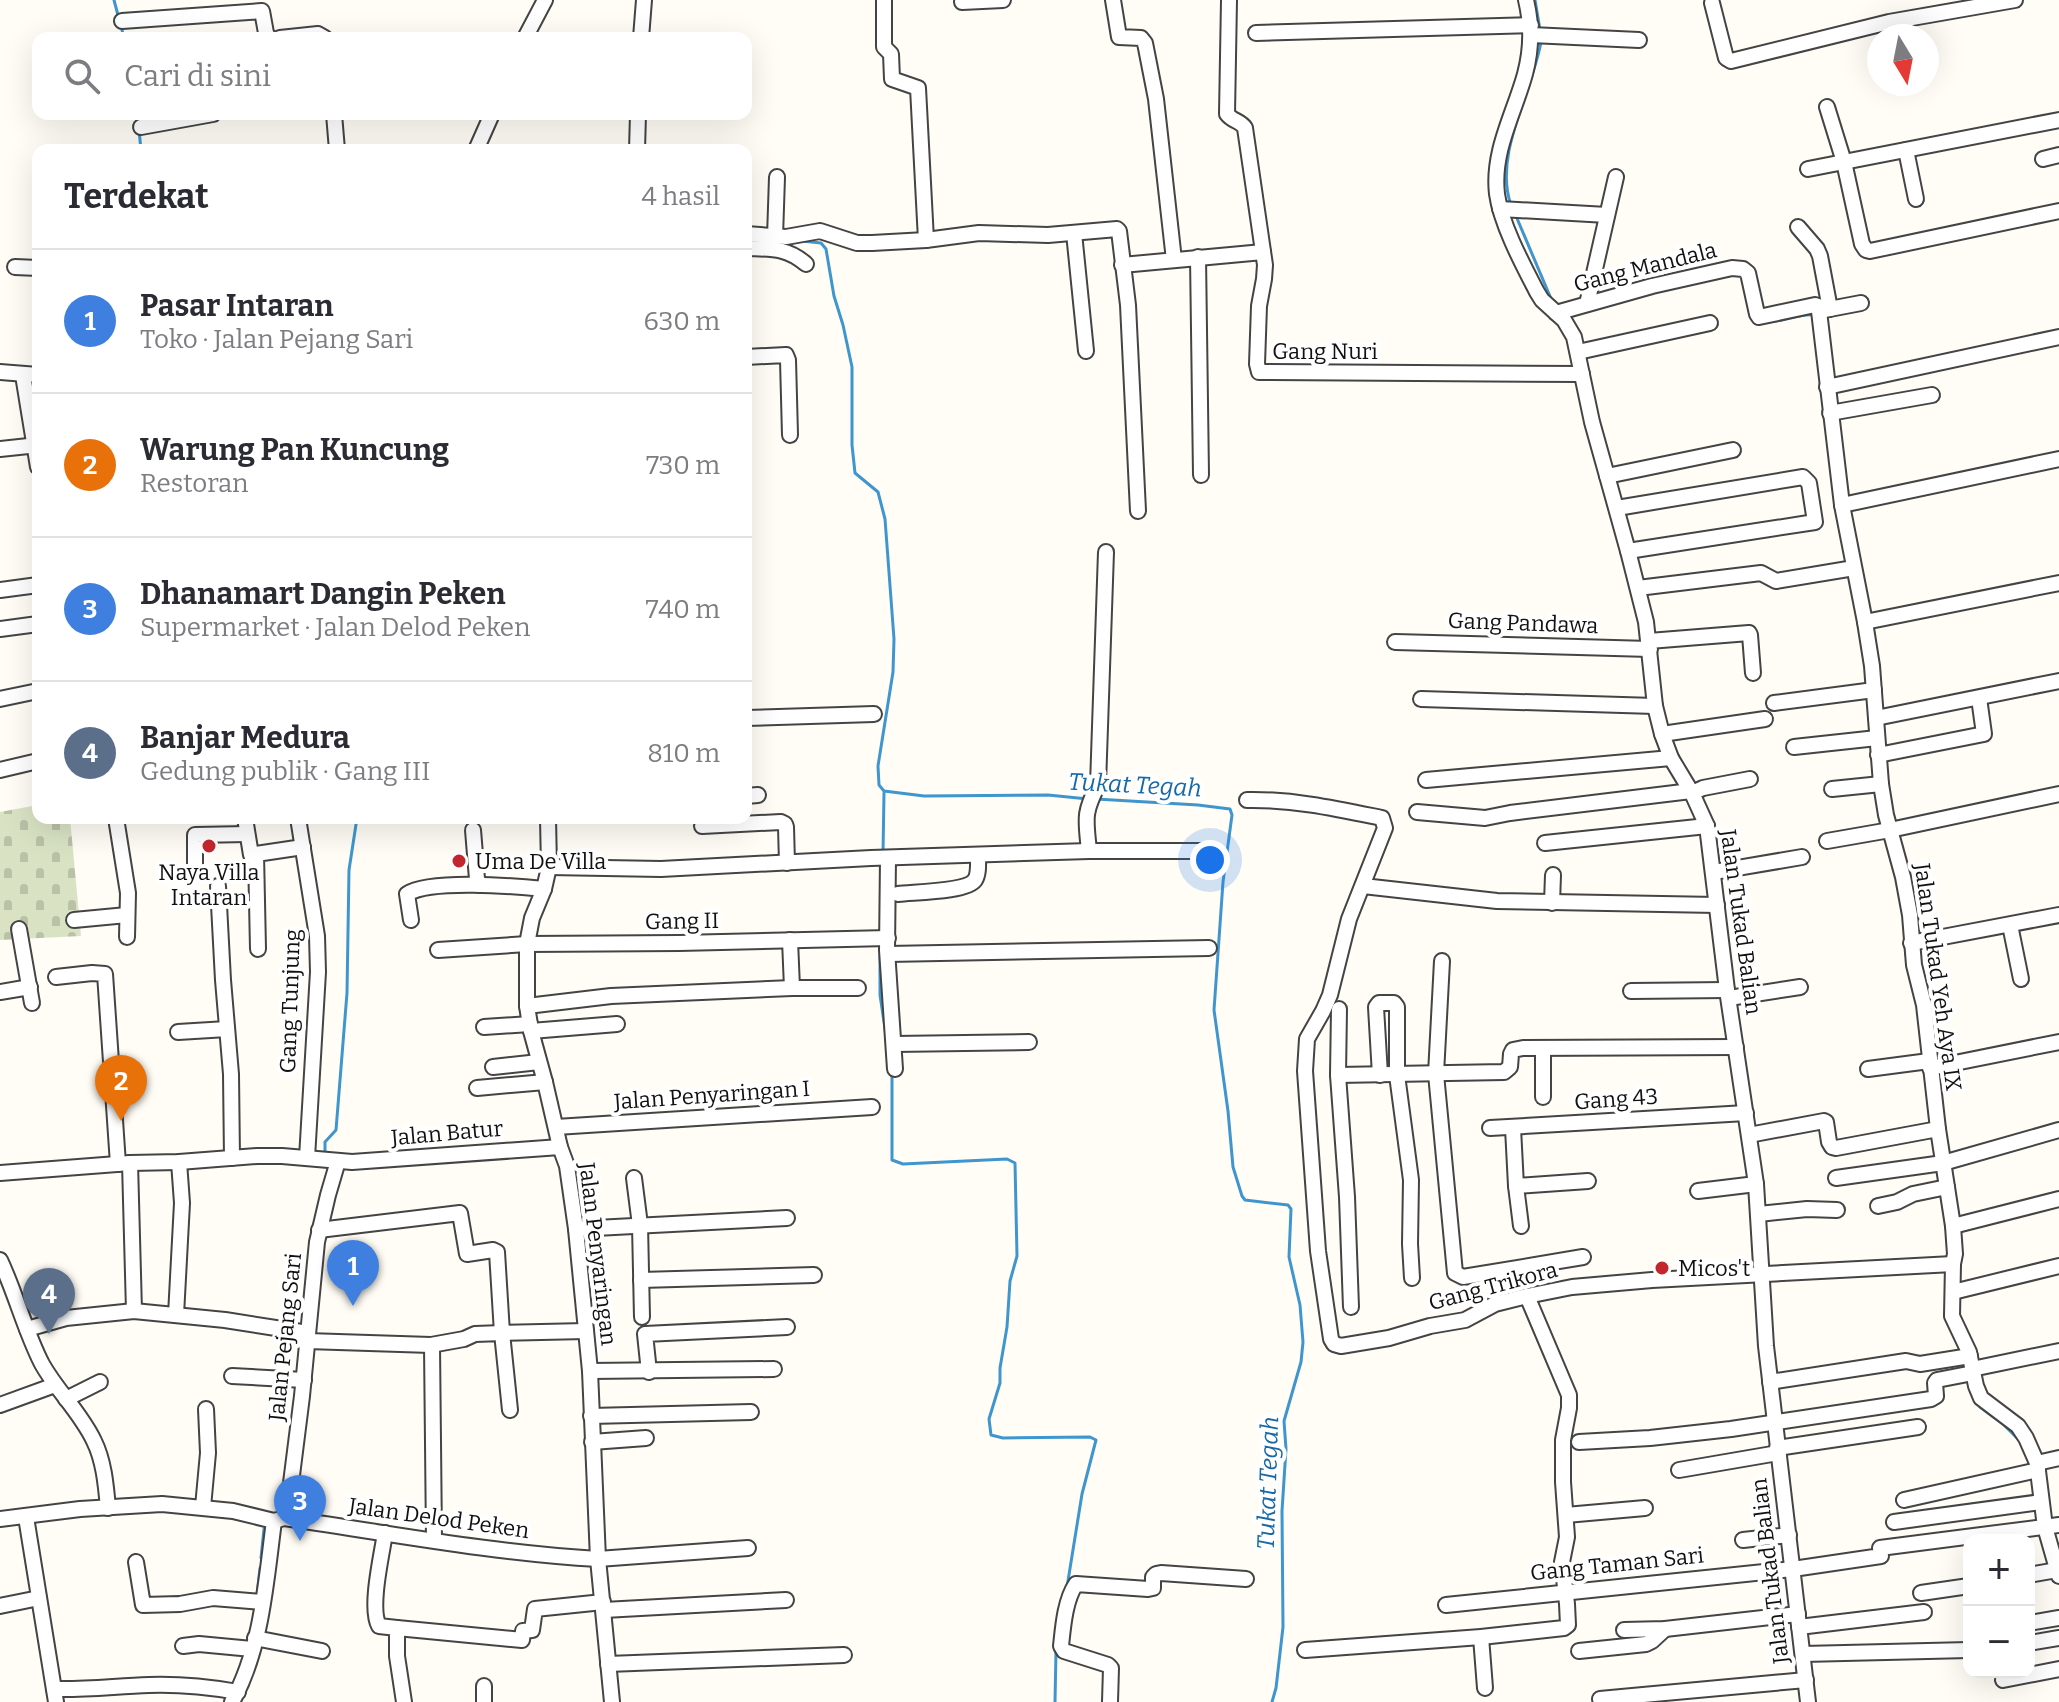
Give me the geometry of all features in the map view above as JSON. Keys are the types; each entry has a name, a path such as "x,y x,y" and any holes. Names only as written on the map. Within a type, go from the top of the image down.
{"street":[{"path":"528,32 545,0"},
{"path":"641,32 644,0"},
{"path":"884,0 884,47 892,58 892,79 918,88 926,240"},
{"path":"962,2 1003,0"},
{"path":"1113,0 1119,37 1141,38 1145,43 1156,99 1174,260"},
{"name":"Gang Nuri","path":"1229,0 1227,114 1245,128 1263,252 1264,279 1258,321 1257,364 1260,372 1582,374"},
{"name":"Jalan Tukad Balian","path":"1526,0 1531,27 1525,74 1496,175 1500,209 1537,292 1571,329 1592,422 1638,588 1650,645 1655,706 1662,734 1671,758 1692,792 1707,826 1756,1184 1763,1322 1808,1702"},
{"path":"1712,3 1726,58 1731,61 1952,6 2015,0"},
{"path":"122,21 262,11 266,32"},
{"path":"1377,24 1531,27 1639,40"},
{"path":"1256,33 1531,27"},
{"path":"1827,107 1844,162 1862,244 1868,250 2059,211"},
{"path":"141,127 180,120"},
{"path":"334,120 336,144"},
{"path":"479,144 489,120"},
{"path":"637,144 638,120"},
{"path":"1808,169 2059,120"},
{"path":"1906,150 1916,199"},
{"path":"2043,159 2059,155"},
{"path":"775,237 777,177"},
{"path":"1587,304 1616,177"},
{"path":"1500,209 1607,215"},
{"name":"Jalan Tukad Yeh Aya IX","path":"1798,227 1820,256 1827,387 1842,505 1865,622 1874,690 1878,784 1910,915 1914,965 1924,1005 1953,1226 1952,1316 1981,1398 2018,1426 2026,1438 2037,1466 2041,1502 2052,1526 2058,1573"},
{"path":"752,235 786,237 820,231 857,243 885,243 979,233 1048,235 1117,229 1128,305 1138,511"},
{"path":"1074,233 1086,351"},
{"path":"752,248 784,251 794,254 806,264"},
{"path":"1122,265 1263,252"},
{"path":"1198,257 1201,475"},
{"path":"15,267 32,268"},
{"name":"Gang Mandala","path":"1556,313 1666,282 1736,268 1748,273 1757,314 1764,317 1815,305 1824,310"},
{"path":"1824,310 1861,303"},
{"path":"1578,352 1710,323"},
{"path":"1827,387 2059,337"},
{"path":"752,357 786,355 790,435"},
{"path":"0,372 31,375"},
{"path":"1830,413 1932,395"},
{"path":"0,449 32,445"},
{"path":"1607,476 1733,450"},
{"path":"1842,505 2059,459"},
{"path":"1617,508 1803,477 1809,483 1815,522 1628,551"},
{"path":"1089,851 1085,818 1098,785 1106,552"},
{"path":"1638,588 1761,573 1776,581 1848,569"},
{"path":"1865,622 2059,583"},
{"path":"0,590 32,586"},
{"path":"0,629 32,625"},
{"name":"Gang Pandawa","path":"1395,642 1650,645 1749,633 1753,673"},
{"path":"1876,718 2059,681"},
{"path":"1774,703 1874,690"},
{"path":"0,699 32,692"},
{"path":"1878,755 1984,734 1979,698"},
{"path":"1421,699 1655,706"},
{"path":"752,718 874,714"},
{"path":"1662,734 1765,719"},
{"path":"1794,747 1877,738"},
{"path":"1426,780 1671,758"},
{"path":"0,770 32,762"},
{"path":"1417,812 1492,817 1692,792 1750,779"},
{"path":"1832,789 1878,784"},
{"path":"1827,841 2059,794"},
{"path":"1247,800 1307,804 1382,818 1385,828 1363,886 1497,901 1717,905"},
{"path":"752,823 785,824 787,863"},
{"path":"117,824 128,893 127,937"},
{"name":"Gang Tunjung","path":"246,824 251,855 256,854 258,949"},
{"name":"Gang Tunjung","path":"299,824 317,936 318,972 307,1158"},
{"name":"Jalan Penyaringan","path":"548,824 549,867 527,944 527,1006 530,1028 567,1166 576,1229 590,1371 598,1559 612,1702"},
{"path":"702,826 742,824"},
{"path":"1545,843 1707,826"},
{"path":"473,830 480,885"},
{"path":"195,867 195,835 247,834"},
{"path":"256,854 303,847"},
{"path":"549,867 661,869 1089,851 1204,851"},
{"path":"898,894 972,884 977,877 978,855"},
{"path":"1714,872 1802,857"},
{"path":"888,858 883,938 888,954 895,1069"},
{"path":"1552,903 1553,875"},
{"path":"411,920 407,898 409,891 480,885 544,889"},
{"path":"218,886 231,1074 232,1158"},
{"name":"Gang Trikora","path":"1363,886 1349,919 1330,995 1307,1039 1305,1071 1318,1251 1334,1344 1341,1346 1367,1342 1465,1320 1495,1304 1572,1287 1953,1264"},
{"path":"74,920 127,915"},
{"path":"1911,943 2059,915"},
{"path":"2010,925 2021,979"},
{"path":"0,992 31,995 19,929"},
{"name":"Gang II","path":"438,950 527,944 883,938"},
{"path":"790,940 792,988"},
{"path":"888,954 1209,948"},
{"path":"1442,961 1436,1074 1457,1275 1463,1277 1583,1257"},
{"path":"56,977 105,974 124,1163 134,1311"},
{"path":"1631,991 1728,994 1800,987"},
{"path":"527,1006 611,996 858,988"},
{"path":"1380,1075 1376,1007 1379,1003 1394,1003 1397,1007 1397,1075 1411,1180 1412,1278"},
{"path":"1339,1009 1338,1075 1351,1307"},
{"path":"484,1027 617,1024"},
{"path":"178,1032 227,1029"},
{"path":"894,1044 1029,1042"},
{"path":"1868,1069 1930,1064 2059,1042"},
{"path":"1338,1075 1504,1072 1510,1067 1511,1054 1515,1049 1736,1047"},
{"path":"1543,1048 1543,1097"},
{"path":"493,1067 539,1062"},
{"path":"477,1088 545,1082"},
{"name":"Jalan Penyaringan I","path":"556,1127 872,1107"},
{"name":"Gang 43","path":"1490,1128 1746,1113"},
{"path":"1749,1135 1824,1121 1829,1142 1836,1148 1938,1129"},
{"path":"1513,1128 1521,1226"},
{"path":"1836,1178 1943,1163 2059,1130"},
{"name":"Jalan Batur","path":"0,1173 124,1163 282,1156 352,1162 560,1147"},
{"name":"Jalan Pejang Sari","path":"235,1697 253,1644 279,1519 291,1483 319,1230 338,1161"},
{"path":"176,1315 182,1203 179,1162"},
{"path":"634,1178 640,1225 642,1317"},
{"path":"1516,1186 1588,1181"},
{"path":"1698,1191 1756,1184"},
{"path":"1878,1206 1947,1187"},
{"path":"1953,1226 2059,1199"},
{"path":"1759,1214 1807,1209 1837,1210"},
{"path":"319,1230 460,1213 467,1254 497,1252 510,1410"},
{"path":"576,1229 787,1218"},
{"path":"0,1260 43,1364 88,1429 99,1452 108,1508"},
{"path":"1953,1292 2059,1266"},
{"path":"641,1280 814,1275"},
{"path":"1305,1650 1481,1637 1564,1628 1569,1623 1562,1562 1567,1537 1563,1440 1569,1395 1527,1296"},
{"path":"27,1329 66,1318 134,1311 308,1337 432,1345 475,1334 586,1331"},
{"path":"649,1372 645,1334 787,1327"},
{"path":"432,1345 434,1540"},
{"path":"1770,1382 1906,1361 1972,1366 2059,1351"},
{"path":"1579,1442 1650,1438 1774,1423 1933,1398 1937,1380 1972,1366"},
{"path":"590,1371 774,1369"},
{"path":"232,1376 304,1380"},
{"path":"66,1399 100,1382"},
{"path":"0,1405 55,1385"},
{"path":"203,1507 208,1453 206,1409"},
{"path":"591,1416 751,1412"},
{"path":"1679,1470 1918,1427"},
{"path":"592,1442 646,1438"},
{"path":"1904,1500 2059,1458"},
{"path":"1894,1522 2041,1502"},
{"name":"Jalan Delod Peken","path":"0,1519 80,1509 162,1504 203,1507 511,1551 598,1559 748,1548"},
{"path":"1566,1515 1645,1508"},
{"path":"26,1517 55,1695 75,1696 152,1684 189,1686 235,1697"},
{"name":"Gang Taman Sari","path":"1446,1605 1793,1569 1881,1556 1880,1548 2052,1526"},
{"path":"385,1533 375,1605 379,1626 522,1640 523,1631 532,1630 535,1609 786,1600"},
{"path":"1743,1540 1789,1535"},
{"path":"136,1562 143,1605 180,1604 213,1598 262,1602"},
{"path":"1110,1702 1111,1668 1064,1651 1061,1646 1072,1589 1076,1584 1148,1589 1153,1588 1153,1577 1161,1573 1246,1579"},
{"path":"2035,1575 2058,1573"},
{"path":"1921,1593 1963,1587"},
{"path":"0,1606 39,1598"},
{"path":"1624,1630 1924,1612"},
{"path":"2035,1622 2059,1618"},
{"path":"397,1628 397,1656 404,1702"},
{"path":"1579,1651 1646,1644 1665,1629"},
{"path":"1481,1637 1485,1688"},
{"path":"2035,1642 2059,1638"},
{"path":"183,1646 253,1644 322,1651"},
{"path":"1803,1654 1963,1650"},
{"path":"608,1664 844,1655"},
{"path":"2003,1680 2059,1669"},
{"path":"1600,1699 1806,1680"},
{"path":"484,1686 484,1702"}],"green space":[{"path":"32,806 32,824 71,824 81,936 0,940 0,812"}],"waterway":[{"path":"114,0 119,19"},
{"path":"1535,0 1540,30"},
{"path":"121,26 122,32"},
{"path":"1511,205 1507,186 1510,145 1541,42"},
{"path":"139,130 140,144"},
{"path":"1516,216 1552,301"},
{"name":"Tukat Tegah","path":"802,241 821,243 826,249 852,367 855,473 878,492 885,519 894,639 893,672 878,766 879,785 884,791 924,796 1048,795 1088,799"},
{"path":"1767,322 1814,315"},
{"path":"883,853 884,793"},
{"name":"Tukat Tegah","path":"1096,799 1198,805 1230,809 1232,815 1223,882 1214,1010 1233,1167 1245,1200 1288,1205 1291,1209 1289,1257 1300,1305 1303,1342 1301,1362 1284,1421 1283,1627 1272,1702"},
{"path":"325,1154 325,1142 336,1130 347,993 349,870 356,824"},
{"path":"1904,923 1906,955"},
{"path":"880,955 880,995 886,1035"},
{"path":"892,1074 892,1160 903,1164 1007,1159 1015,1163 1017,1256 1010,1281 1000,1383 989,1419 991,1435 1003,1438 1090,1437 1096,1440 1082,1494 1067,1587"},
{"path":"1978,1402 2019,1440"},
{"path":"261,1558 264,1529"},
{"path":"257,1595 260,1568"},
{"path":"1055,1702 1056,1650"}],"place":[{"name":"Naya Villa Intaran","path":"209,846"},
{"name":"Uma De Villa","path":"459,861"},
{"name":"Warung Pan Kuncung","path":"121,1121"},
{"name":"Micos't","path":"1662,1268"},
{"name":"Pasar Intaran","path":"353,1306"},
{"name":"Banjar Medura","path":"49,1334"},
{"name":"Dhanamart Dangin Peken","path":"300,1541"}]}
